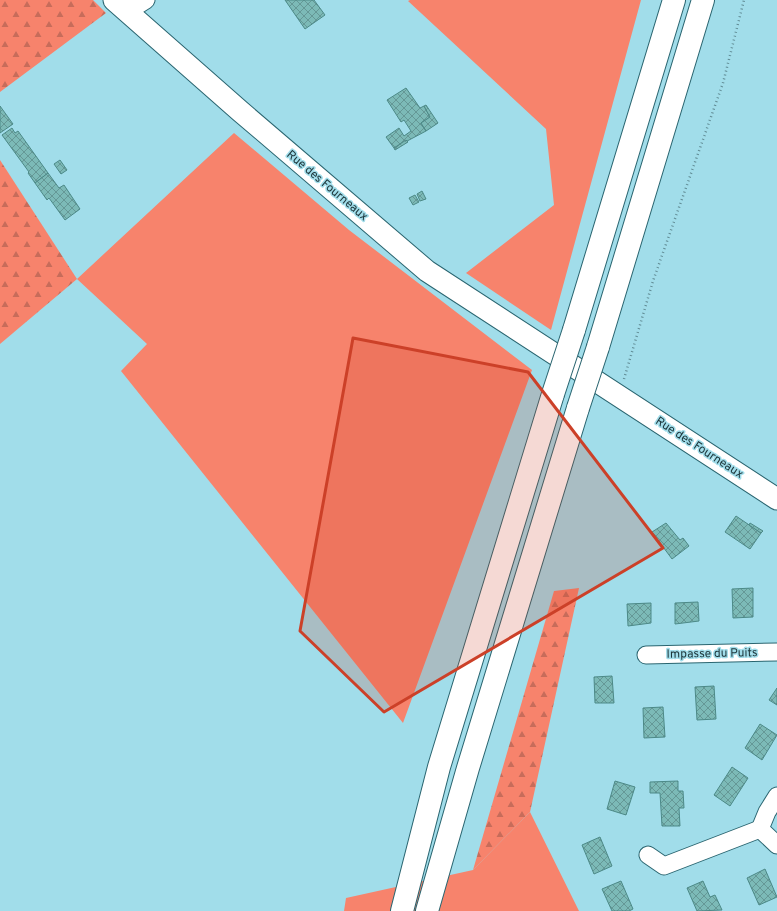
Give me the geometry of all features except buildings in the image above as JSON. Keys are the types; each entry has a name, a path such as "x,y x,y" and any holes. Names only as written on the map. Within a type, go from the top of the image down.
{"highway":[{"path":"402,911 439,767 674,0"},
{"path":"427,911 468,768 703,0"}],"street":[{"name":"Rue des Fourneaux","path":"121,6 146,0"},
{"name":"Rue des Fourneaux","path":"121,6 240,111 427,271 777,499"},
{"name":"Impasse du Puits","path":"646,656 777,652"},
{"path":"648,855 664,866 760,830 767,812 777,796"},
{"path":"760,830 777,845"}],"path":[{"path":"622,397 624,377 653,281 723,83 744,0"}],"highlighted area":[{"path":"353,338 528,372 663,548 384,712 300,631"}],"green space":[{"path":"0,0 93,0 106,13 0,92"},
{"path":"641,0 551,330 466,273 554,205 546,129 408,1"},
{"path":"234,133 349,230 532,370 403,723 121,371 147,344 77,279"},
{"path":"0,160 77,279 0,344"},
{"path":"579,588 530,812 473,870 554,591"},
{"path":"530,812 579,911 344,911 346,898 473,870"}]}
